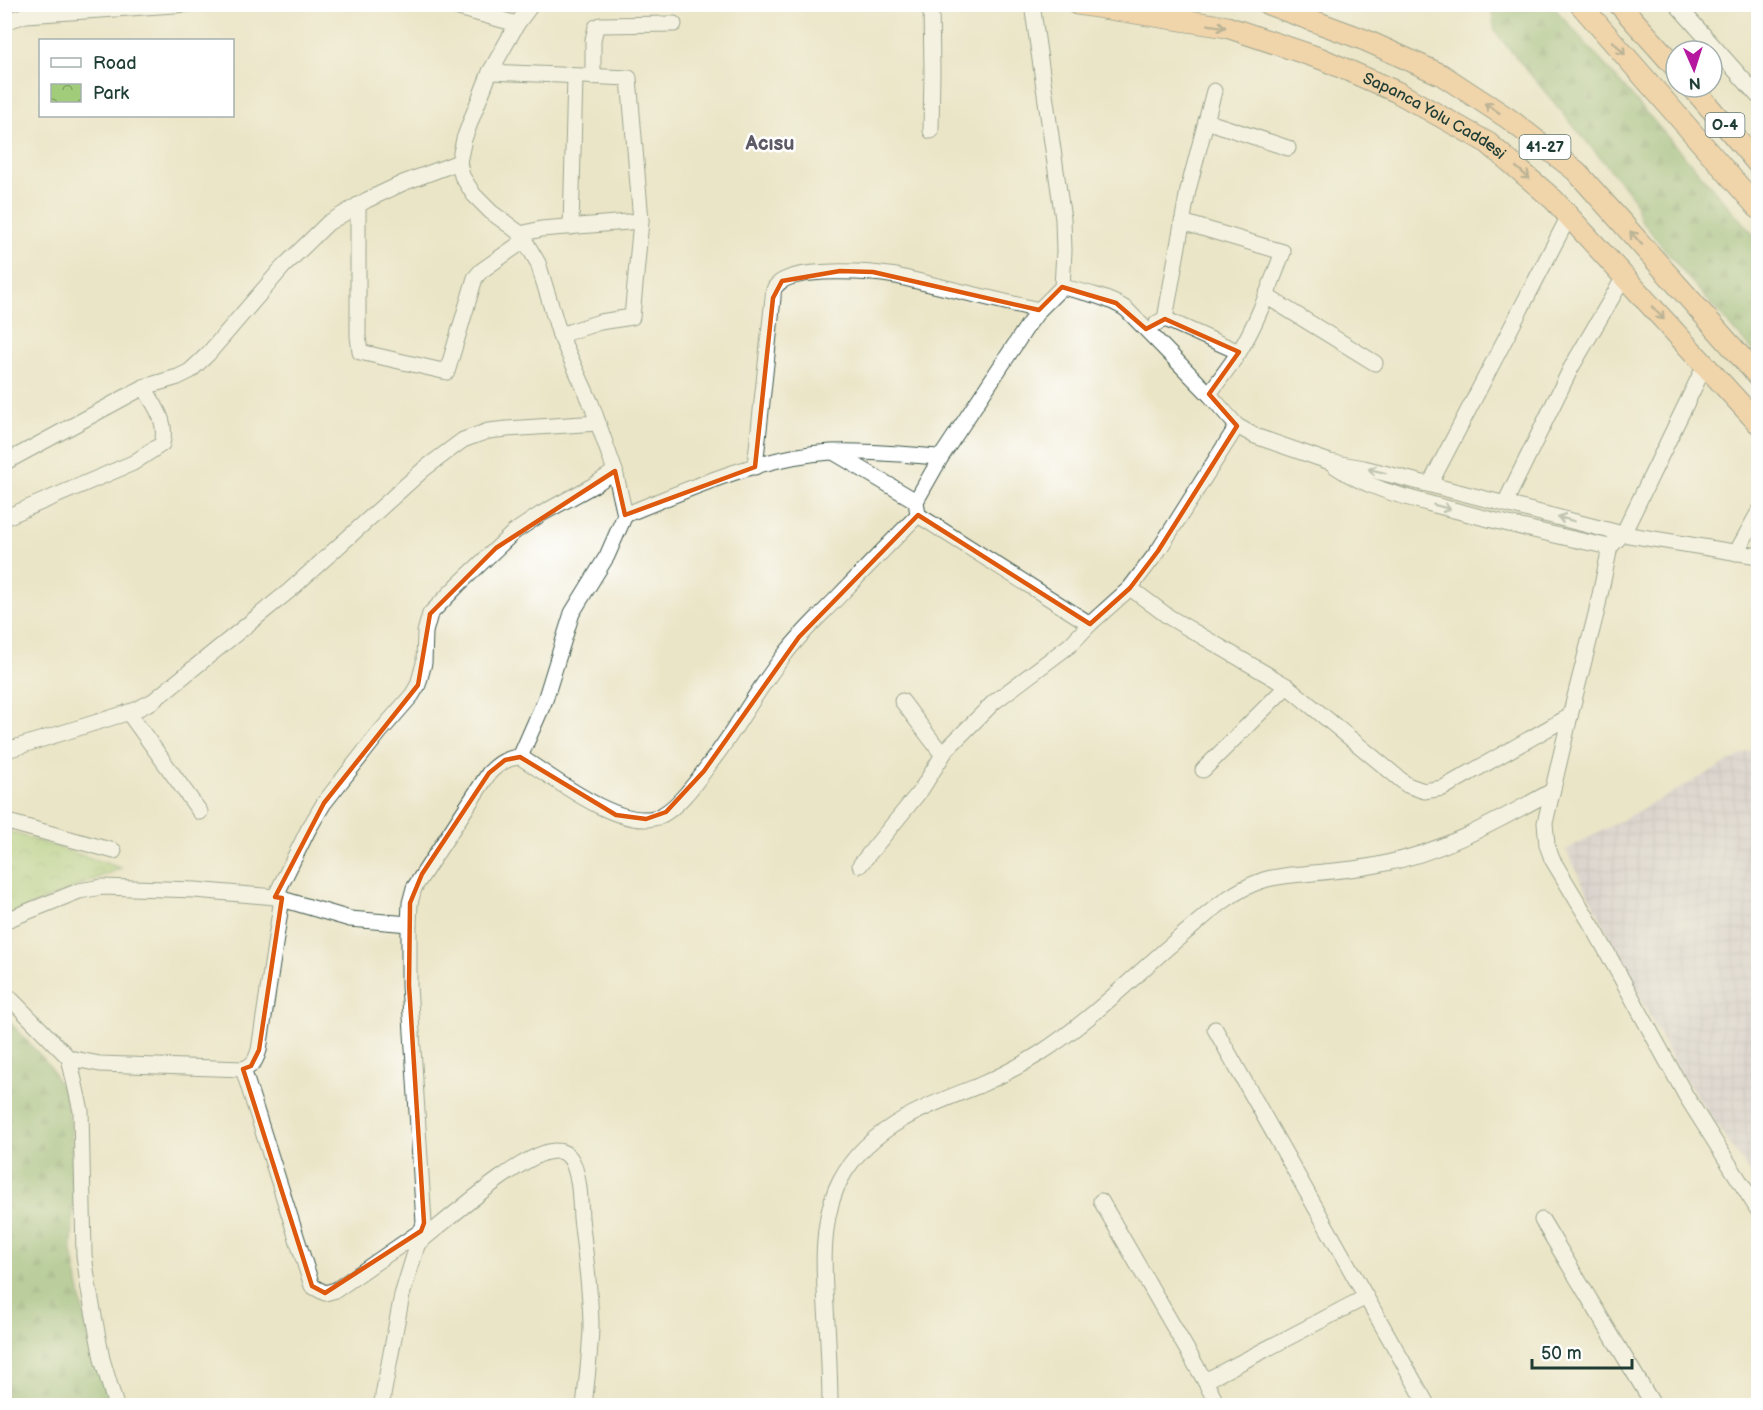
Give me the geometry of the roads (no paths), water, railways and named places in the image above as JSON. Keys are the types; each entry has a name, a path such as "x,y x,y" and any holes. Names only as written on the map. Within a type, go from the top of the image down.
{"highway":[{"name":"Sapanca Yolu Caddesi","path":"1077,4 1227,27 1322,59 1397,92 1488,143 1554,200 1758,423"},
{"name":"41-27","path":"1268,4 1365,40 1432,71 1509,119 1576,171 1758,376"},
{"name":"O-4","path":"1580,4 1758,208"},
{"path":"1619,4 1664,55"},
{"name":"O-4","path":"1702,99 1758,164"}],"street":[{"path":"4,22 24,10 189,4"},
{"path":"444,4 517,24"},
{"path":"520,757 545,700 568,622 607,556 625,514 615,471 586,390 560,335 543,275 523,237 491,212 474,195 462,176 459,162 464,139 490,72 517,24 532,4"},
{"path":"931,4 931,131"},
{"path":"381,1406 402,1295 424,1222 409,985 410,903 414,888 489,773 505,760 520,757 616,815 646,819 656,818 666,812 704,771 764,683 799,637 917,508 941,457 1039,310 1062,287 1063,219 1032,4"},
{"path":"1676,4 1758,96"},
{"path":"593,77 593,39 596,27 600,25 674,24"},
{"path":"490,72 629,78 641,221 632,317 600,322 560,335"},
{"path":"571,227 574,77"},
{"path":"1165,319 1188,190 1214,91"},
{"path":"1206,121 1288,148"},
{"path":"4,463 144,387 178,377 198,365 296,254 328,223 403,183 459,162"},
{"path":"358,205 360,352 447,372 475,278 523,237 542,229 641,221"},
{"path":"1430,484 1569,216"},
{"path":"1182,222 1283,252 1266,296 1239,352 1209,394"},
{"path":"755,467 774,289 782,281 790,277 840,271 873,272 1039,310"},
{"path":"1505,503 1571,368 1624,277"},
{"path":"1062,287 1095,295 1126,309 1237,426 1255,436 1330,462 1430,484 1623,534 1758,556"},
{"path":"1266,296 1375,363"},
{"path":"1146,329 1165,319"},
{"path":"1165,319 1239,352"},
{"path":"1705,365 1623,534 1610,547 1596,615 1552,791 1545,823 1545,835 1552,859 1597,934 1686,1096 1758,1210"},
{"path":"4,518 133,463 162,444 165,433 164,424 144,387"},
{"path":"4,751 144,707 153,701 261,615 424,469 463,440 481,433 507,429 598,423"},
{"path":"860,865 921,790 942,754 994,702 1070,645 1130,588 1158,551 1237,426"},
{"path":"625,514 715,479 804,456 833,452 941,457"},
{"path":"833,452 1090,624"},
{"path":"1330,462 1351,477 1400,496 1522,528 1610,547"},
{"path":"69,1058 100,1064 243,1069 251,1066 257,1059 259,1050 278,897 308,830 324,803 418,685 424,663 425,632 430,614 514,532 615,471"},
{"path":"1736,553 1758,513"},
{"path":"1130,588 1168,617 1262,669 1287,686 1407,785 1424,791 1443,788 1570,716"},
{"path":"1203,770 1287,686"},
{"path":"902,701 942,754"},
{"path":"128,712 201,812"},
{"path":"830,1406 825,1283 829,1215 836,1190 845,1171 864,1148 909,1114 1013,1070 1041,1053 1073,1030 1162,952 1240,890 1262,880 1384,864 1423,854 1488,826 1552,791"},
{"path":"4,821 114,851"},
{"path":"4,921 54,900 91,888 195,890 278,897 350,918 409,924"},
{"path":"4,992 69,1058 81,1111 84,1244 88,1284 102,1359 116,1406"},
{"path":"1215,1029 1428,1406"},
{"path":"243,1069 312,1286 325,1293 336,1290 419,1238 497,1180 534,1156 548,1151 567,1154 573,1163 578,1184 589,1289 591,1328 584,1406"},
{"path":"1101,1201 1218,1406"},
{"path":"1542,1220 1654,1406"},
{"path":"1205,1381 1366,1297"}],"district":[{"name":"Acısu","path":"770,144"}]}
